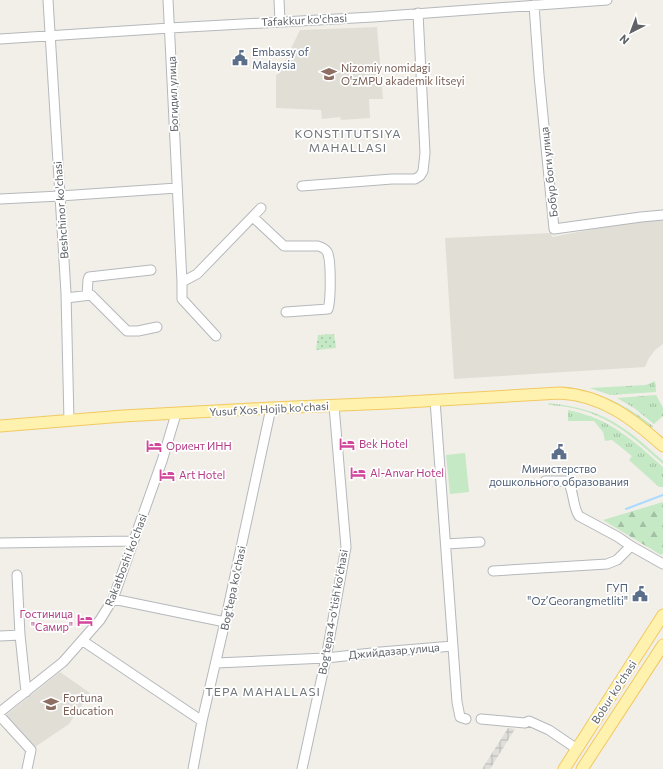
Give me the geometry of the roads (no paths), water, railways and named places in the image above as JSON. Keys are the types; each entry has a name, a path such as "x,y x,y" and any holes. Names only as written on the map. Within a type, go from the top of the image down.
{"main road":[{"name":"Yusuf Xos Hojib ko'chasi","path":"0,426 271,408 568,393 605,403 630,418 663,446"},
{"name":"Yusuf Xos Hojib ko'chasi","path":"538,395 581,403 615,416 633,428 663,455"},
{"name":"Bobur ko'chasi","path":"564,769 663,615"},
{"name":"Bobur ko'chasi","path":"582,769 661,653"},
{"path":"611,696 625,705"}],"street":[{"name":"Beshchinor ko'chasi","path":"48,0 66,298 69,421"},
{"name":"Богидил улица","path":"168,0 182,299 216,336"},
{"path":"279,0 280,22"},
{"name":"Tafakkur ko'chasi","path":"0,39 418,13 500,4 534,5 607,0"},
{"name":"Бобур боги улица","path":"534,5 539,75 554,229 663,215"},
{"path":"302,186 392,179 414,179 420,176 423,172 425,152 418,13"},
{"path":"0,199 177,188"},
{"path":"182,282 197,274 260,208"},
{"path":"253,217 284,246 318,246 323,248 328,253 330,282 330,301 328,309 286,312"},
{"path":"87,295 89,277 151,270"},
{"path":"66,298 91,295 127,330 138,331 157,327"},
{"path":"435,400 457,702 460,717 466,719"},
{"name":"Bog'tepa 4-o'tish ko'chasi","path":"302,769 326,658 342,561 346,547 334,406"},
{"name":"Bog'tepa ko'chasi","path":"193,769 202,721 226,622 271,408"},
{"name":"Rakatboshi ko'chasi","path":"0,712 63,662 83,641 105,613 113,598 134,541 162,461 176,414"},
{"path":"545,481 567,481 571,486 575,511 580,516 663,564"},
{"path":"0,542 134,541"},
{"path":"446,544 480,542"},
{"path":"493,571 608,564 617,560 631,546"},
{"path":"17,575 20,635 26,692"},
{"path":"113,598 226,622"},
{"path":"0,636 20,635"},
{"path":"83,641 202,721"},
{"name":"Джийдазар улица","path":"216,663 326,658 453,646"},
{"path":"0,716 31,750 27,769"},
{"path":"481,719 525,723 528,721 549,730 577,748"}],"waterway":[{"path":"626,509 663,495"}],"place":[{"name":"Embassy of Malaysia","path":"240,58"},
{"name":"Nizomiy nomidagi O'zMPU akademik litseyi","path":"329,74"},
{"name":"Bek Hotel","path":"347,444"},
{"name":"Ориент ИНН","path":"154,446"},
{"name":"Министерство дошкольного образования","path":"559,452"},
{"name":"Al-Anvar Hotel","path":"358,473"},
{"name":"Art Hotel","path":"167,475"},
{"name":"ГУП \"Oz’Georangmetliti\"","path":"640,594"},
{"name":"Гостиница \"Самир\"","path":"85,620"},
{"name":"Fortuna Education","path":"51,704"}],"district":[{"name":"KONSTITUTSIYA MAHALLASI","path":"348,141"},
{"name":"TEPA MAHALLASI","path":"263,692"}]}
